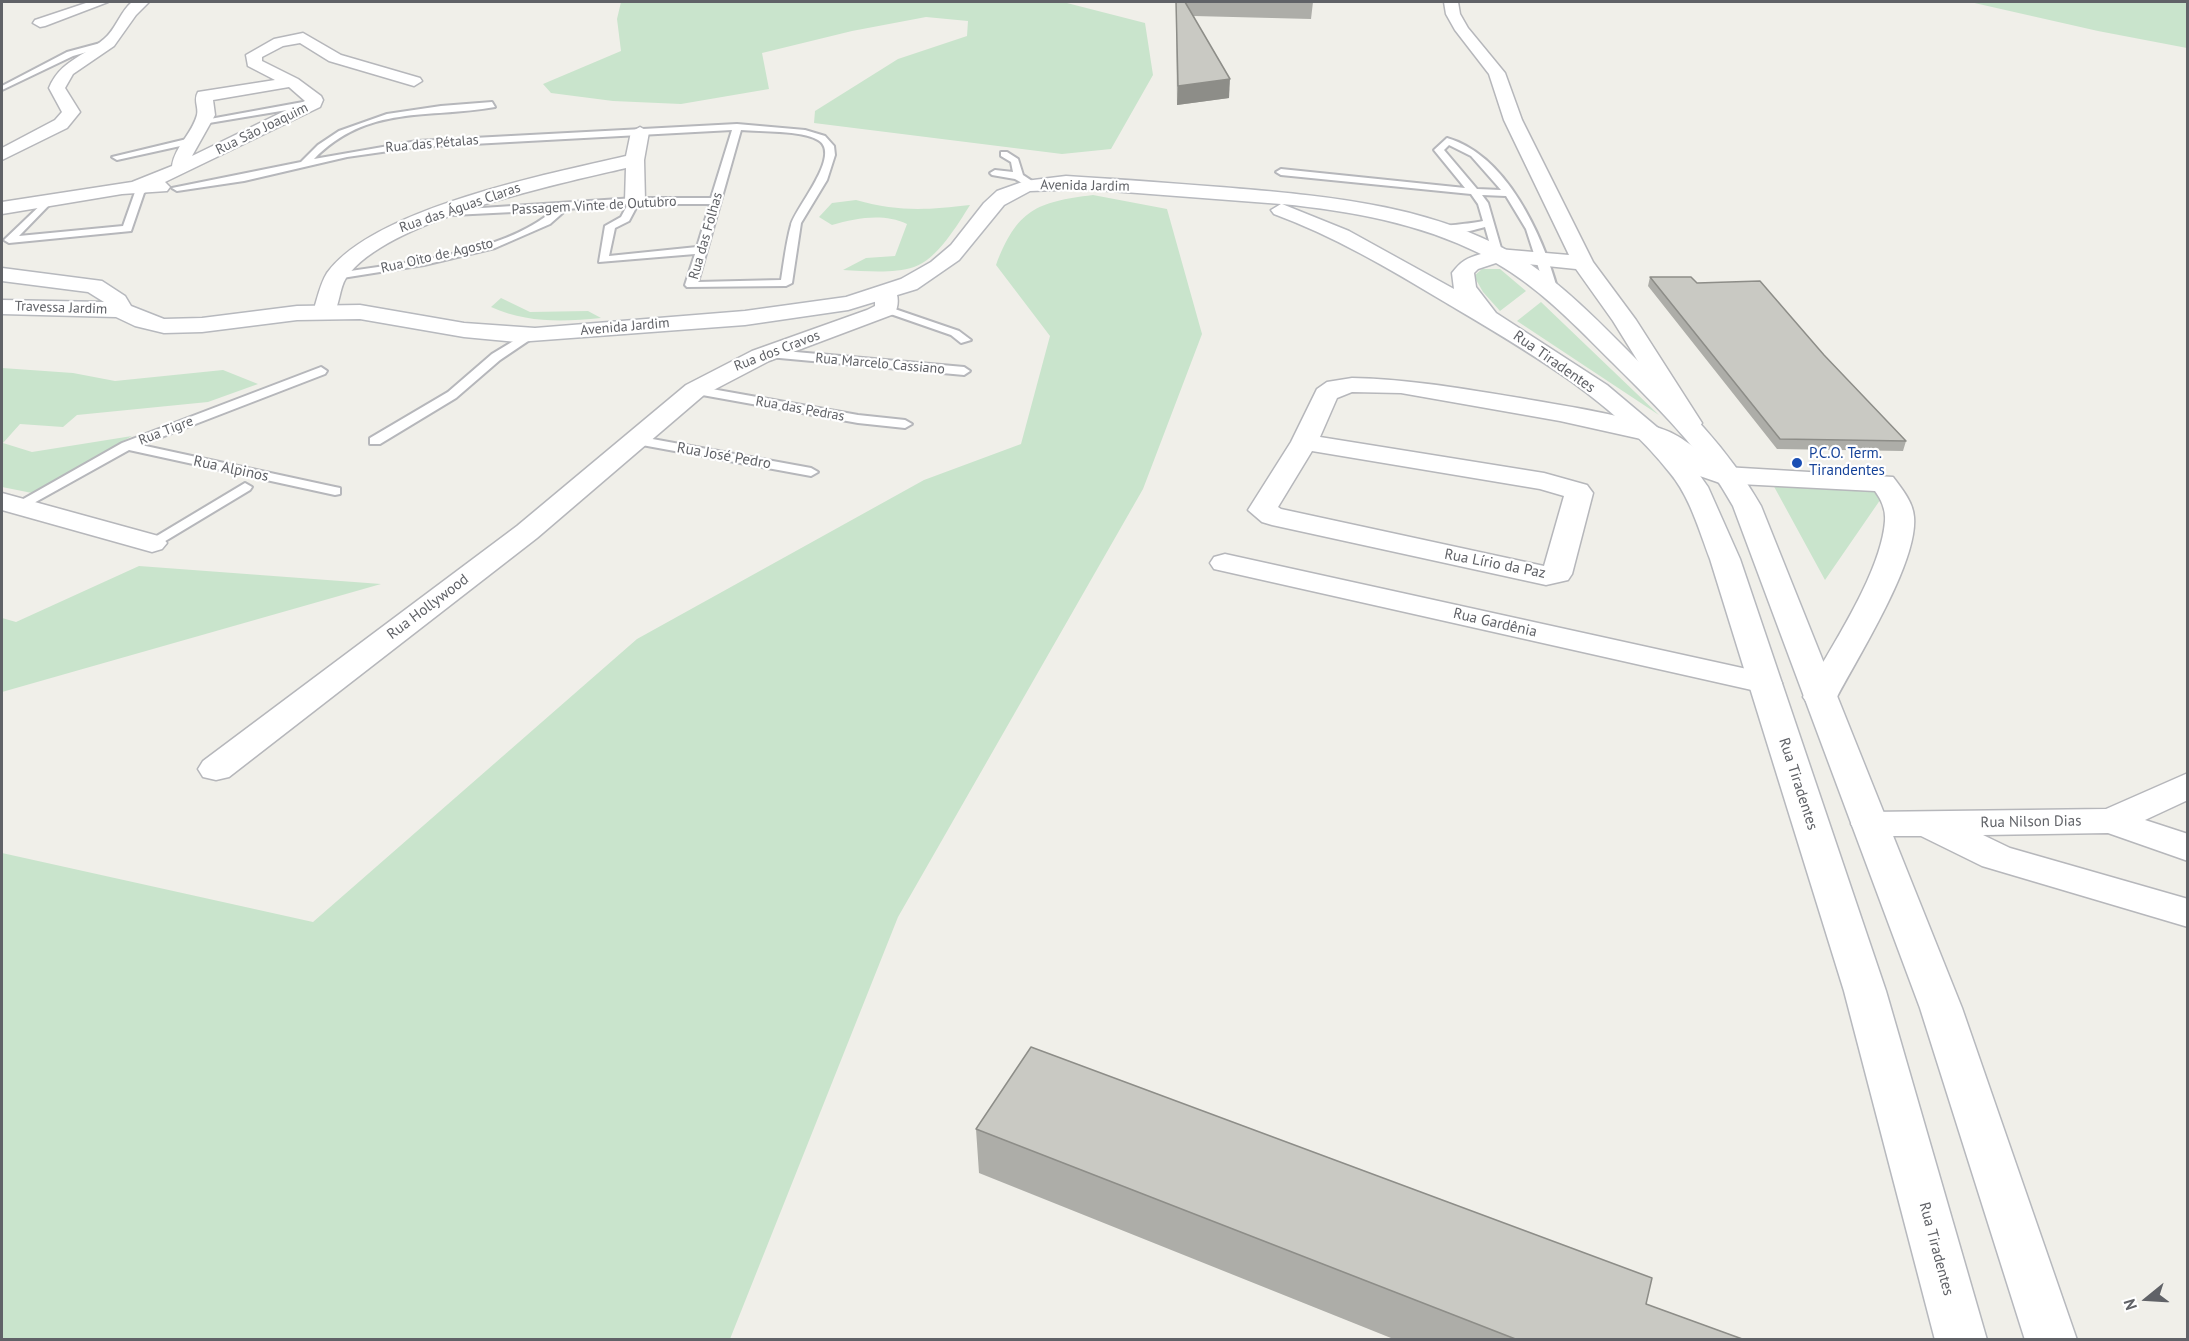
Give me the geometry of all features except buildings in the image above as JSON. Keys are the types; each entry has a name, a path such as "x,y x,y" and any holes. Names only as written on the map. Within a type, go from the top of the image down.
{"street":[{"path":"40,23 101,2"},
{"path":"2,155 61,124 69,117 71,112 57,88 59,79 69,68 116,36 132,8 142,2"},
{"path":"1451,2 1453,14 1462,30 1497,73 1505,90 1513,120 1582,263 1624,320 1689,423 1733,478 1747,507 1941,1008 2051,1340"},
{"name":"Rua São Joaquim","path":"179,178 314,103 315,100 292,82 254,63 254,55 279,42 303,38 335,58 414,81"},
{"path":"179,178 183,153 207,115 204,96 292,82"},
{"path":"634,201 635,160 639,132"},
{"name":"Rua das Águas Claras","path":"324,312 336,276 368,247 395,231 436,213 506,189 635,160"},
{"name":"Rua das Pétalas","path":"2,208 144,186 179,178"},
{"name":"Avenida Jardim","path":"2,275 94,286 143,321 177,327 324,312 360,312 474,332 530,335 767,315 886,301 936,268 965,243 994,203 1025,181 1089,183 1322,202 1377,212 1439,229 1498,255"},
{"name":"Avenida Jardim","path":"1221,193 1273,207 1319,224 1405,268 1491,319"},
{"path":"1491,319 1468,294 1462,282 1462,273 1470,264 1498,255 1582,263"},
{"path":"1498,255 1552,291 1689,423"},
{"name":"Rua dos Cravos","path":"636,440 695,390 723,372 762,353 844,326 886,301"},
{"name":"Travessa Jardim","path":"2,307 74,307 115,303"},
{"name":"Rua Tiradentes","path":"1491,319 1606,399 1649,433 1680,468 1707,514 1725,559 1865,991 1961,1340"},
{"name":"Rua Lírio da Paz","path":"1304,442 1544,481 1577,491 1579,493 1557,574 1546,576 1266,515 1264,507 1304,442 1326,394 1336,387 1401,386 1560,413 1649,433"},
{"name":"Rua Lírio da Paz","path":"1560,413 1606,399"},
{"path":"1649,433 1676,444 1711,473 1733,478 1883,483 1892,495 1899,513 1893,548 1820,697"},
{"name":"Rua Hollywood","path":"216,768 527,532 636,440"},
{"path":"1707,514 1716,492 1733,478"},
{"path":"10,503 152,543"},
{"name":"Rua Gardênia","path":"1225,563 1765,683"},
{"path":"2111,821 2187,785"},
{"name":"Rua Nilson Dias","path":"1870,824 2111,821 2187,848"},
{"path":"1929,825 1996,857 2187,913"}],"lane":[{"path":"3,88 70,54 108,43"},
{"path":"202,121 314,103"},
{"path":"303,165 316,149 336,135 363,123 392,115 492,105"},
{"name":"Rua das Pétalas","path":"179,178 244,178 347,154 417,144 737,127 802,132 822,138 829,146 830,155 822,180"},
{"name":"Rua das Folhas","path":"737,127 691,284 693,286 786,283 796,223 822,180"},
{"path":"117,157 191,141"},
{"path":"1498,255 1485,209 1475,192 1439,150 1447,141 1468,148 1510,193 1531,225 1552,291"},
{"path":"1004,154 1015,161 1025,181"},
{"path":"1281,172 1475,192 1510,193"},
{"path":"995,173 1025,181"},
{"path":"50,199 9,240 127,228 144,186"},
{"path":"634,201 625,219 609,226 603,260 701,250"},
{"name":"Passagem Vinte de Outubro","path":"436,213 634,201 717,201"},
{"name":"Rua Oito de Agosto","path":"336,276 433,260 482,248 550,222 564,207"},
{"path":"1439,229 1464,229 1489,223"},
{"path":"886,301 955,333 965,340"},
{"path":"375,441 452,395 496,357 530,335"},
{"name":"Rua Marcelo Cassiano","path":"762,353 964,372"},
{"name":"Rua Tigre","path":"10,503 127,446 321,371"},
{"name":"Rua das Pedras","path":"695,390 858,419 905,424"},
{"name":"Rua José Pedro","path":"636,440 811,471"},
{"name":"Rua Alpinos","path":"127,446 336,491"},
{"path":"152,543 245,487"}],"green space":[{"path":"621,2 1063,2 1145,23 1153,75 1111,149 1062,154 814,123 815,111 898,59 967,36 968,21 926,17 852,31 762,53 769,89 681,104 613,101 551,93 543,84 621,51 617,19"},
{"path":"1970,2 2187,2 2187,48 2098,31"},
{"path":"1093,195 1167,209 1202,334 1143,489 898,917 730,1339 2,1339 2,853 313,922 637,639 924,480 1021,444 1050,336 996,265 1012,232 1031,212 1057,201"},
{"path":"856,200 886,207 913,209 970,205 939,249 923,263 897,271 843,270 866,258 895,256 907,224 889,219 870,218 832,225 819,217 832,203"},
{"path":"1482,269 1500,269 1526,291 1500,311 1483,292 1474,276"},
{"path":"501,298 530,312 588,311 601,318 531,319 491,307"},
{"path":"1541,302 1659,415 1517,321"},
{"path":"2,368 73,373 115,381 223,370 258,384 208,402 77,415 63,427 20,424 3,443 32,452 132,436 32,493 2,487"},
{"path":"1771,481 1887,490 1825,580"},
{"path":"139,566 381,584 2,692 2,618 16,622"}],"place":[{"name":"P.C.O. Term. Tirandentes","path":"1797,463"}]}
